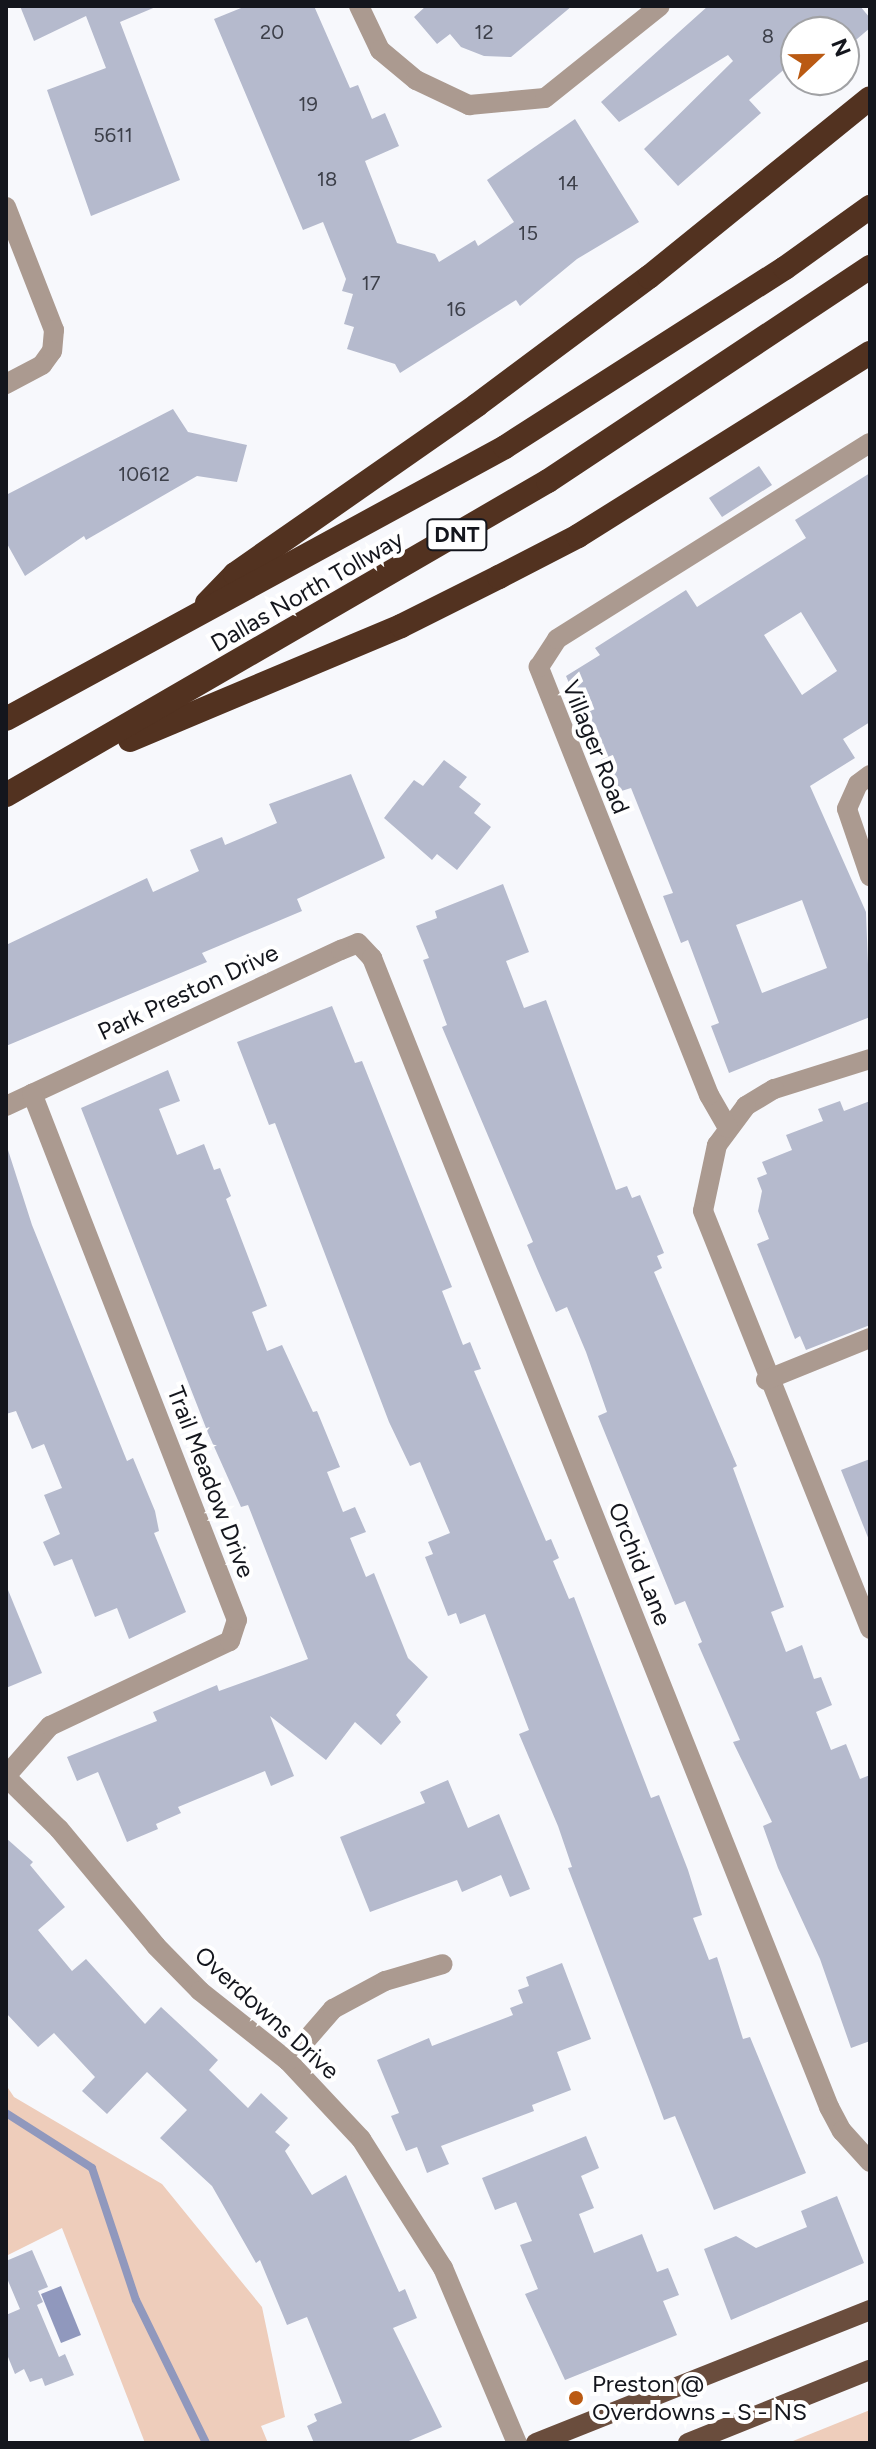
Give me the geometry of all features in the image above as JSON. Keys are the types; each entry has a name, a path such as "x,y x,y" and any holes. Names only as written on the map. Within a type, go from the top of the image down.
{"highway":[{"path":"184,626 235,574 637,286 870,98"},
{"name":"Dallas North Tollway","path":"6,719 184,626 505,447 773,276 870,207"},
{"name":"Dallas North Tollway","path":"6,795 548,481 870,267"},
{"path":"31,782 401,626 499,577 617,512 870,353"}],"main road":[{"path":"536,2443 870,2310"},
{"path":"688,2443 870,2370"}],"street":[{"path":"359,6 380,50 416,80 469,105 545,98 660,6"},
{"path":"6,207 54,330 52,351 42,365 6,384"},
{"name":"Villager Road","path":"728,1128 709,1095 539,667 557,639 870,443"},
{"path":"870,775 858,784 847,809 870,876"},
{"name":"Park Preston Drive","path":"6,1106 358,943 372,958 377,976"},
{"name":"Orchid Lane","path":"377,976 829,2107 842,2131 870,2162"},
{"path":"870,1059 774,1089 746,1106 728,1128 710,1165 703,1211 766,1380 870,1629"},
{"name":"Trail Meadow Drive","path":"6,1777 50,1726 230,1641 237,1620 32,1093"},
{"path":"766,1380 870,1338"},
{"name":"Overdowns Drive","path":"6,1777 59,1829 156,1946 200,1991 288,2061 361,2139 426,2236 517,2443"},
{"path":"288,2061 333,2009 385,1981 443,1964"}],"shaded area":[{"path":"6,2085 14,2097 162,2184 262,2307 285,2417 261,2426 268,2443 145,2443 62,2228 6,2256"},
{"path":"870,2410 870,2443 788,2443"}],"water":[{"path":"61,2286 81,2335 61,2343 41,2294"}],"building":[{"path":"20,6 158,6 120,22 180,180 91,216 47,90 106,68 86,16 34,41"},
{"path":"246,6 314,6 350,88 358,85 372,119 385,113 399,146 365,161 397,243 435,254 439,262 475,240 478,246 514,222 487,180 575,119 639,222 577,259 520,306 516,300 400,373 395,364 347,349 354,327 344,324 353,294 342,291 346,279 323,222 303,230 214,19"},
{"path":"426,6 572,6 511,57 484,56 461,47 450,34 437,44 414,17"},
{"path":"708,6 860,6 870,18 870,28 860,36 860,16 780,16 780,73 749,100 761,113 678,186 644,149 733,61 728,55 619,122 601,102"},
{"path":"173,409 188,432 247,445 237,482 197,476 86,540 84,536 25,576 6,542 6,495"},
{"path":"759,466 772,485 722,517 709,498"},
{"path":"870,473 870,722 843,739 855,758 810,786 866,912 870,1017 729,1073 711,1026 719,1023 688,940 681,943 663,896 673,893 631,788 615,793 566,676 600,655 595,648 686,590 697,607 806,538 795,520","holes":["801,612 837,671 802,695 764,635","802,900 827,968 762,993 736,925"]},
{"path":"444,760 467,777 459,787 481,804 474,813 491,827 457,870 437,854 432,860 384,818 414,780 423,786"},
{"path":"351,774 385,858 297,899 302,911 202,953 207,962 6,1046 6,945 147,878 153,892 199,871 190,850 222,837 225,845 277,823 269,804"},
{"path":"503,884 529,952 506,961 524,1008 546,1000 616,1190 627,1186 632,1198 640,1195 664,1253 657,1256 662,1268 654,1272 737,1466 733,1468 784,1607 771,1612 786,1652 802,1645 814,1679 821,1677 832,1705 816,1712 831,1750 846,1744 860,1779 870,1775 870,2041 851,2048 820,1959 778,1868 763,1826 772,1822 733,1742 740,1740 698,1644 702,1642 685,1601 675,1605 598,1416 607,1412 586,1352 567,1307 556,1312 527,1245 533,1242 442,1027 447,1025 423,960 429,958 416,926 437,918 435,911"},
{"path":"332,1006 355,1063 362,1061 452,1287 442,1291 463,1345 470,1342 481,1369 474,1371 546,1541 551,1539 559,1558 553,1561 569,1599 574,1597 651,1798 659,1795 702,1915 693,1918 709,1960 717,1957 743,2039 750,2037 806,2173 714,2210 675,2116 664,2120 568,1868 572,1867 558,1826 519,1734 529,1730 485,1614 460,1624 456,1613 448,1616 425,1557 433,1554 428,1542 450,1533 420,1462 410,1466 389,1422 275,1123 269,1125 237,1042"},
{"path":"168,1070 180,1101 159,1109 177,1155 204,1144 214,1170 220,1168 231,1196 226,1199 267,1306 252,1312 267,1351 282,1345 313,1412 317,1411 340,1467 327,1472 343,1512 355,1507 366,1532 350,1538 366,1577 374,1573 408,1658 428,1677 396,1715 401,1722 381,1745 355,1722 326,1760 270,1716 294,1776 271,1786 265,1771 178,1807 181,1813 156,1824 158,1829 127,1842 98,1772 77,1781 67,1757 157,1721 153,1712 217,1685 219,1691 308,1659 248,1505 241,1507 208,1433 81,1108"},
{"path":"840,1101 844,1111 870,1101 870,1325 806,1350 800,1336 795,1339 757,1244 769,1239 758,1211 762,1191 757,1178 767,1174 762,1162 792,1150 786,1135 823,1121 818,1109"},
{"path":"8,1150 32,1225 127,1461 133,1458 155,1511 159,1531 154,1533 186,1612 129,1639 117,1608 95,1617 72,1559 54,1566 43,1542 60,1534 44,1495 62,1488 44,1444 32,1449 16,1411 6,1414"},
{"path":"870,1459 870,1540 869,1540 841,1470"},
{"path":"6,1585 42,1673 6,1688"},
{"path":"448,1780 468,1828 499,1814 530,1889 510,1897 501,1875 462,1892 457,1880 370,1912 340,1837 425,1803 420,1792"},
{"path":"6,1838 33,1862 30,1865 65,1907 38,1930 72,1971 86,1959 145,2024 161,2007 218,2060 209,2070 248,2108 261,2093 288,2118 275,2132 290,2145 285,2151 312,2195 346,2175 399,2292 405,2289 417,2318 393,2328 442,2427 404,2443 314,2443 307,2426 317,2421 314,2414 342,2403 307,2317 287,2325 260,2260 256,2263 212,2186 160,2138 187,2110 147,2072 107,2114 82,2091 95,2077 54,2033 38,2047 6,2013"},
{"path":"562,1963 591,2039 557,2052 571,2090 532,2105 534,2111 441,2146 449,2164 427,2173 417,2147 406,2151 391,2116 399,2113 377,2060 429,2038 432,2046 513,2015 510,2008 523,2003 518,1990 529,1986 526,1977"},
{"path":"586,2136 599,2168 581,2176 594,2208 579,2214 594,2253 642,2234 657,2272 668,2268 679,2295 663,2301 677,2335 565,2380 525,2294 538,2289 520,2245 532,2241 516,2202 495,2210 482,2178"},
{"path":"837,2196 864,2263 731,2320 704,2249 736,2236 756,2248 807,2227 801,2211"},
{"path":"32,2250 48,2287 38,2291 43,2302 37,2305 59,2357 65,2354 74,2375 45,2386 42,2378 30,2382 24,2369 15,2374 6,2352 6,2315 20,2309 6,2276 6,2261"}],"waterway":[{"path":"6,2113 92,2168 136,2300 206,2443"}],"place":[{"name":"Preston @ Overdowns - S - NS","path":"576,2398"}]}
